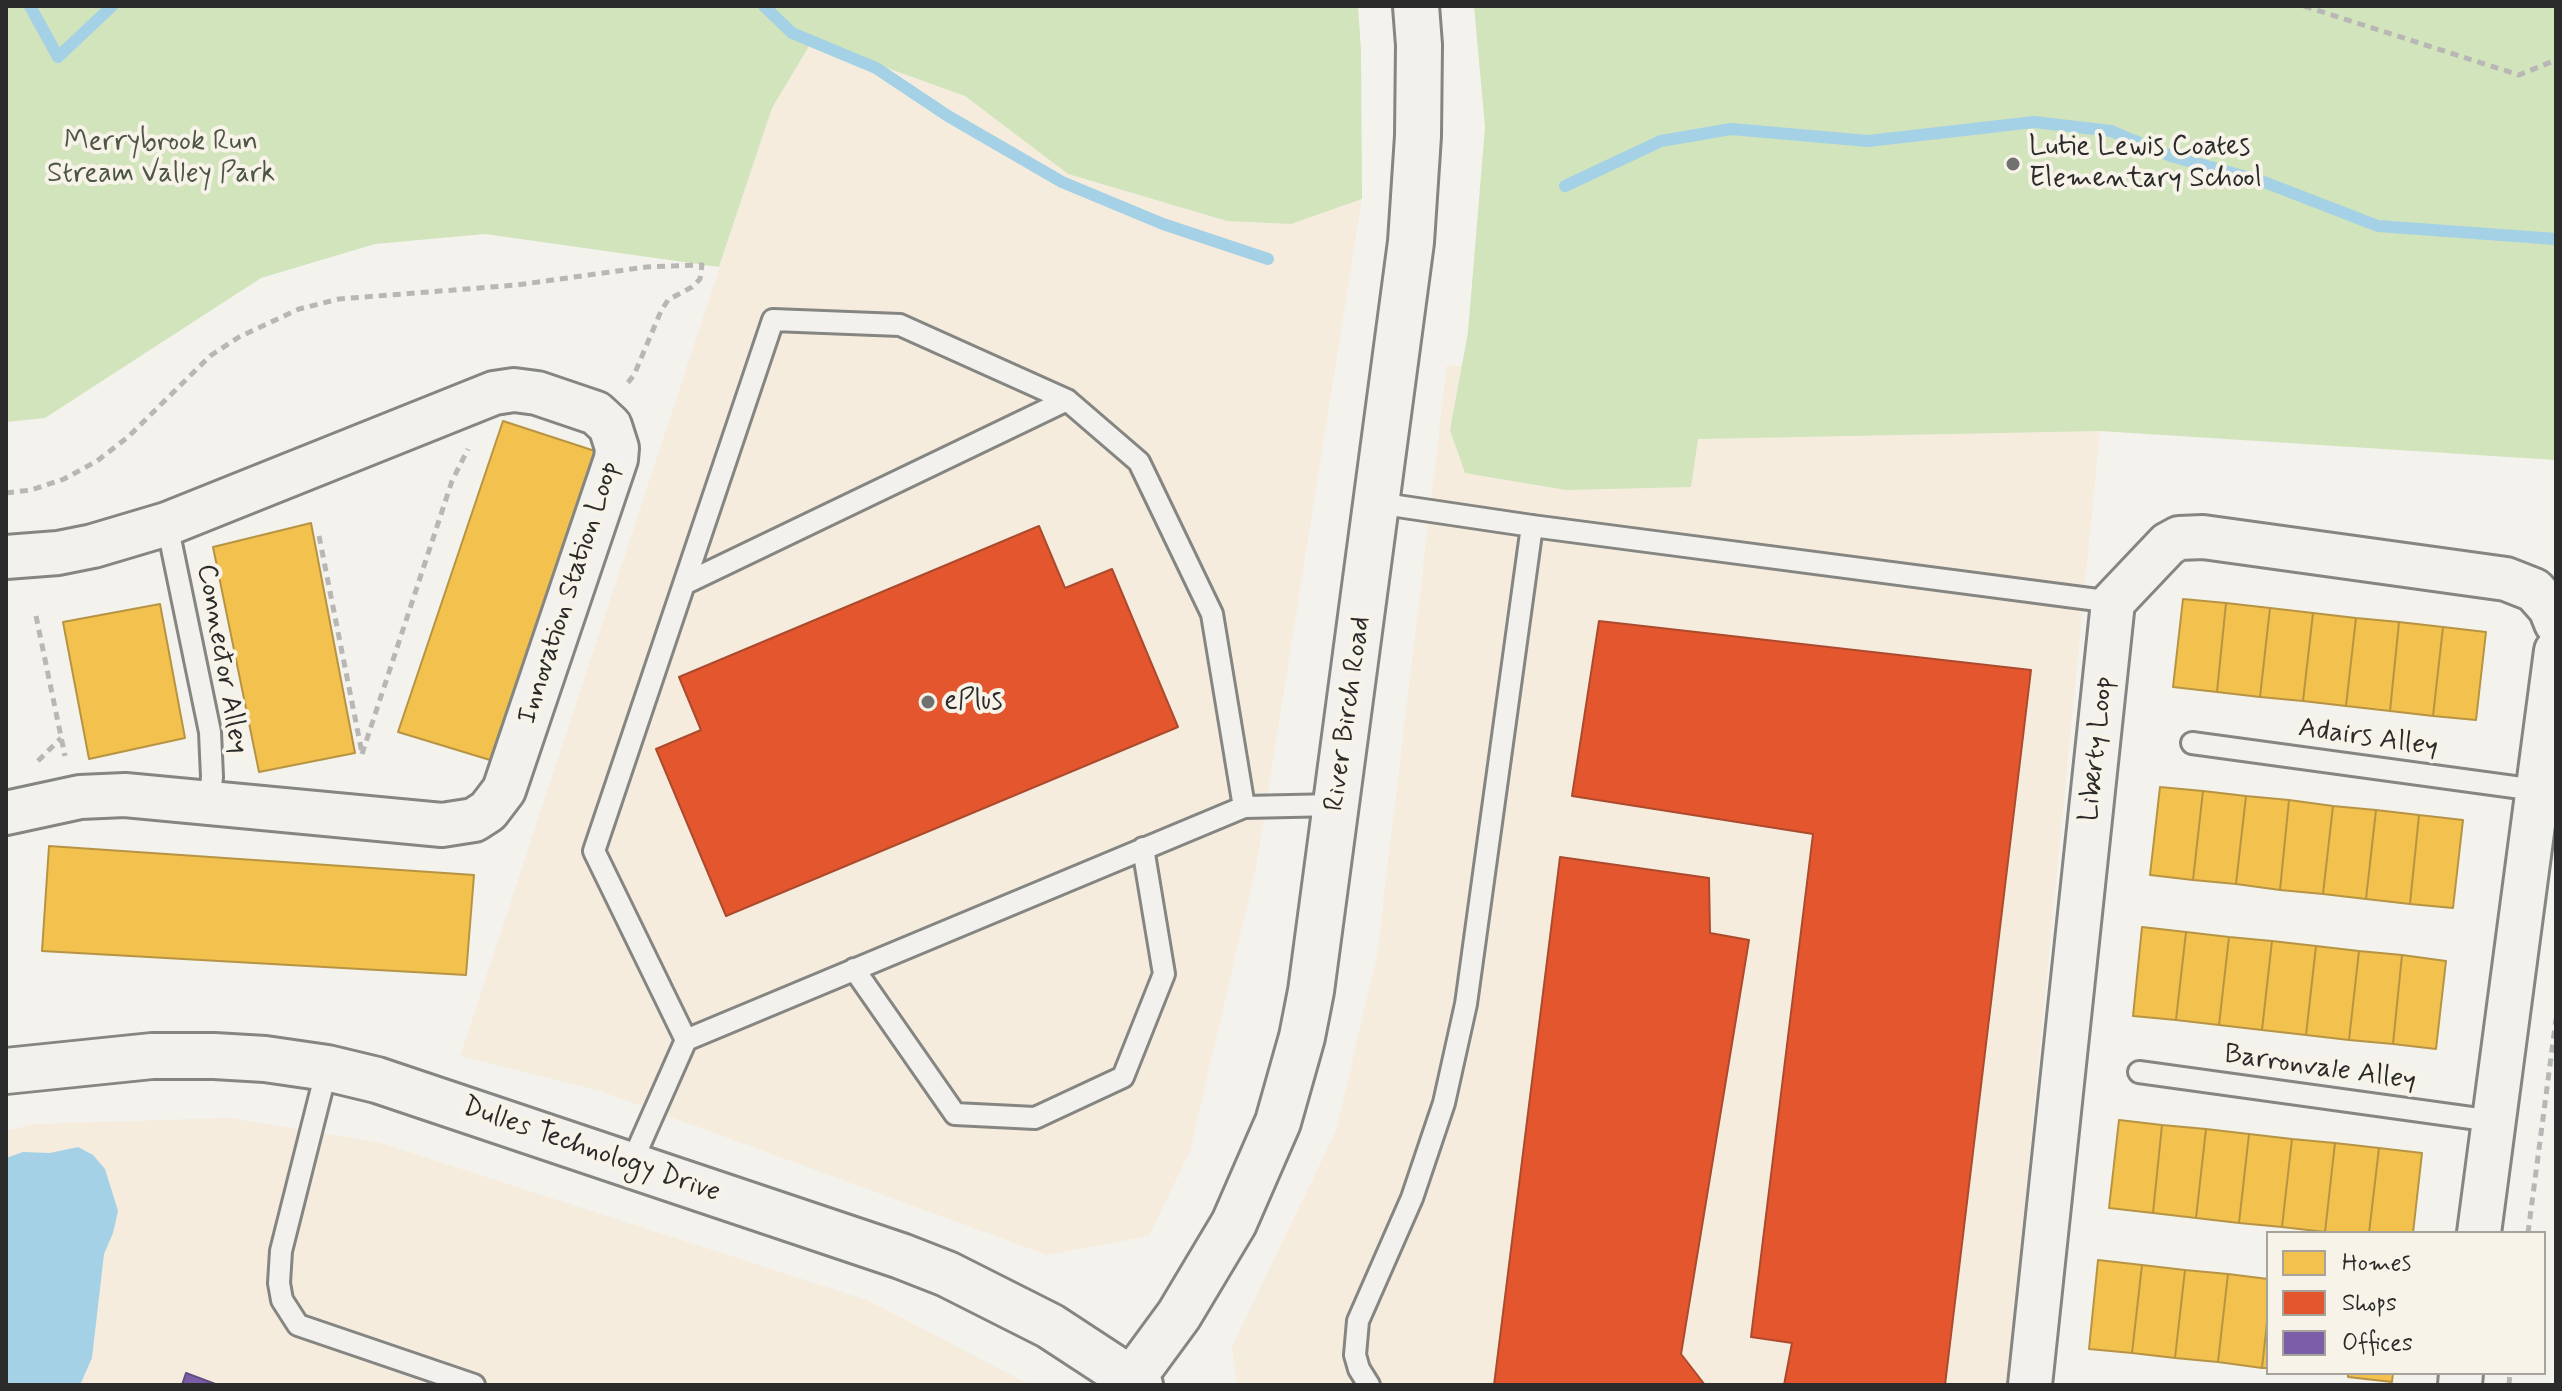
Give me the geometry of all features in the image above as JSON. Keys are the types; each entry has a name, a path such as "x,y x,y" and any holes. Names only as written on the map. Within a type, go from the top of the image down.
{"street":[{"name":"River Birch Road","path":"1133,1383 1207,1271 1234,1223 1278,1122 1292,1079 1311,991 1411,242 1418,136 1416,6"},
{"name":"Innovation Station Loop","path":"6,557 58,553 93,546 167,524 494,393 514,390 537,393 596,413 610,426 617,448 616,459 504,790 488,811 474,820 442,825 125,795 80,797 6,813"},
{"path":"2113,602 2168,544 2179,538 2203,537 2466,571 2506,579 2534,590 2550,608 2556,623"},
{"name":"Liberty Loop","path":"2030,1385 2113,602"},
{"path":"2479,1231 2556,651"},
{"name":"Dulles Technology Drive","path":"6,1071 167,1056 265,1059 327,1068 377,1080 947,1274 1050,1326 1133,1383"}],"lane":[{"path":"686,1040 594,851 773,320 900,325 1067,400 1139,462 1212,614 1244,807"},
{"path":"684,584 1067,400"},
{"path":"1377,503 2113,602"},
{"name":"Connector Alley","path":"167,524 210,732 212,777 209,804"},
{"path":"1369,1385 1355,1355 1358,1321 1412,1198 1444,1103 1466,1004 1532,526"},
{"name":"Adairs Alley","path":"2192,743 2536,790"},
{"path":"631,1164 686,1040 1244,807 1337,805"},
{"path":"854,969 955,1114 1035,1118 1123,1077 1129,1062 1164,974 1143,848"},
{"path":"327,1068 281,1251 279,1283 282,1300 298,1325 474,1385"},
{"name":"Barronvale Alley","path":"2139,1072 2493,1121"}],"path":[{"path":"2304,6 2519,75 2556,60"},
{"path":"6,493 31,490 64,479 97,461 128,437 210,356 239,337 299,309 339,299 517,285 646,267 702,265 700,279 668,300 629,383 619,390"},
{"path":"319,536 362,754 452,481 472,440"},
{"path":"36,616 66,759"},
{"path":"38,761 62,737"},
{"path":"2528,1231 2556,1019"}],"shaded area":[{"path":"811,40 965,96 1068,174 1227,221 1291,224 1362,199 1256,868 1190,1151 1149,1236 1047,1255 600,1091 460,1056 772,108"},
{"path":"1447,365 2100,431 2007,1385 1237,1385 1232,1346 1336,1131 1377,954"},
{"path":"229,1118 378,1142 867,1300 1031,1385 6,1385 6,1131 34,1124"}],"green space":[{"name":"Merrybrook Run Stream Valley Park","path":"6,6 1358,6 1362,199 1291,224 1227,221 1068,174 965,96 812,41 772,108 719,267 485,234 375,244 261,278 45,418 6,422"},
{"name":"Lutie Lewis Coates Elementary School","path":"1474,6 2556,6 2556,460 2100,431 1698,439 1691,487 1566,490 1465,473 1450,430 1468,332 1485,127"}],"water":[{"path":"78,1147 93,1155 105,1169 118,1211 104,1254 92,1358 80,1385 6,1385 6,1158 23,1152 50,1153"}],"building: Homes":[{"path":"503,421 598,452 490,760 398,732"},
{"path":"311,523 355,753 259,772 213,547"},
{"path":"2183,599 2226,603 2217,692 2173,687"},
{"path":"2226,603 2270,608 2260,697 2217,692"},
{"path":"160,604 185,738 89,759 63,622"},
{"path":"2270,608 2313,613 2303,701 2260,697"},
{"path":"2313,613 2356,618 2346,706 2303,701"},
{"path":"2356,618 2399,622 2390,711 2346,706"},
{"path":"2399,622 2443,627 2433,716 2390,711"},
{"path":"2443,627 2486,632 2476,720 2433,716"},
{"path":"2160,787 2203,791 2193,880 2150,875"},
{"path":"2203,791 2246,796 2236,884 2193,880"},
{"path":"2246,796 2289,800 2280,890 2236,884"},
{"path":"2289,800 2333,806 2323,894 2280,890"},
{"path":"2333,806 2376,810 2366,899 2323,894"},
{"path":"2376,810 2419,815 2410,904 2366,899"},
{"path":"2419,815 2463,820 2453,908 2410,904"},
{"path":"49,846 474,875 466,975 42,951"},
{"path":"2142,927 2186,932 2176,1020 2133,1016"},
{"path":"2186,932 2229,937 2219,1025 2176,1020"},
{"path":"2229,937 2272,941 2262,1030 2219,1025"},
{"path":"2272,941 2316,946 2306,1035 2262,1030"},
{"path":"2316,946 2359,951 2349,1040 2306,1035"},
{"path":"2359,951 2402,955 2393,1044 2349,1040"},
{"path":"2402,955 2446,961 2436,1049 2393,1044"},
{"path":"2119,1120 2162,1125 2153,1213 2109,1208"},
{"path":"2162,1125 2206,1129 2196,1218 2153,1213"},
{"path":"2206,1129 2249,1134 2239,1223 2196,1218"},
{"path":"2249,1134 2292,1139 2282,1227 2239,1223"},
{"path":"2292,1139 2335,1143 2325,1231 2282,1227"},
{"path":"2335,1143 2379,1148 2369,1231 2325,1231"},
{"path":"2379,1148 2422,1153 2413,1231 2369,1231"},
{"path":"2098,1260 2142,1265 2132,1353 2089,1349"},
{"path":"2142,1265 2185,1270 2175,1358 2132,1353"},
{"path":"2185,1270 2228,1274 2218,1362 2175,1358"},
{"path":"2228,1274 2266,1279 2262,1368 2218,1362"},
{"path":"2266,1331 2266,1368 2262,1368"},
{"path":"2348,1375 2393,1375 2392,1382"}],"building: Shops":[{"name":"ePlus","path":"1039,526 1065,588 1112,569 1178,727 726,916 656,749 701,730 679,677"},
{"path":"1599,621 2031,670 1945,1385 1784,1385 1792,1343 1751,1337 1813,834 1572,796"},
{"path":"1560,857 1709,878 1710,933 1749,940 1681,1354 1705,1385 1494,1385"}],"building: Offices":[{"path":"186,1373 218,1385 182,1385"}],"waterway":[{"path":"30,6 58,57 112,6"},
{"path":"764,6 792,33 876,68 948,116 1062,182 1163,224 1268,259"},
{"path":"1565,186 1661,141 1731,129 1868,141 2034,122 2111,131 2171,156 2264,182 2378,226 2556,239"}],"place":[{"name":"Lutie Lewis Coates Elementary School","path":"2013,164"},
{"name":"ePlus","path":"928,702"}]}
